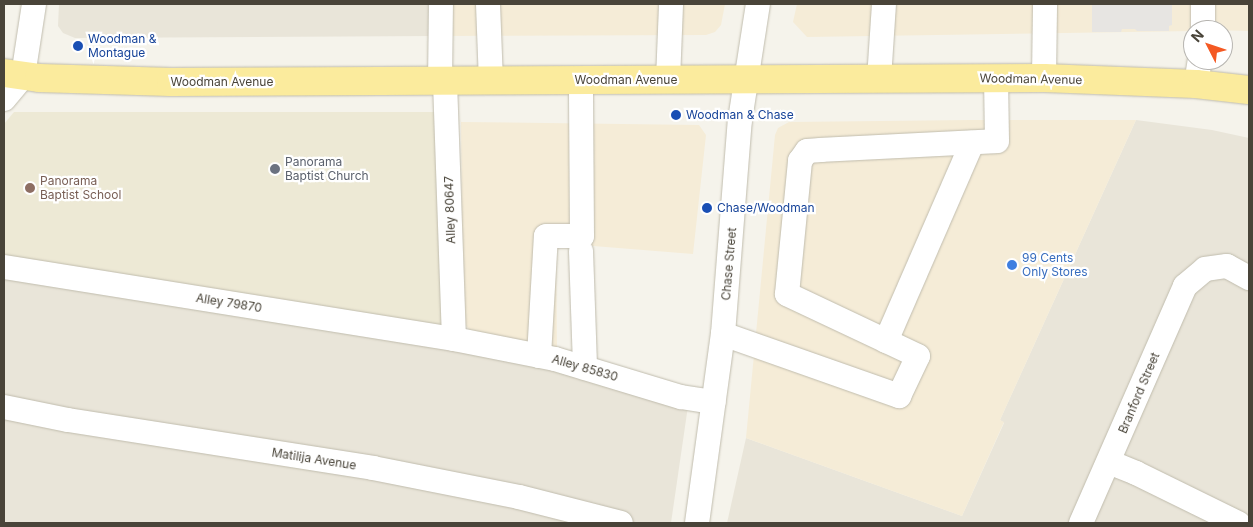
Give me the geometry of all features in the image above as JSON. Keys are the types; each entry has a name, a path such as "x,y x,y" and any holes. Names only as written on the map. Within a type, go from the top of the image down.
{"main road":[{"name":"Woodman Avenue","path":"14,74 40,78 161,82 442,82 1044,78 1198,72 1249,90"}],"street":[{"path":"4,99 14,74 34,4"},
{"name":"Alley 80647","path":"441,4 442,82 454,339"},
{"path":"488,4 491,81"},
{"path":"668,80 671,4"},
{"name":"Chase Street","path":"697,523 723,334 740,120 758,4"},
{"path":"879,79 884,4"},
{"path":"1044,78 1045,4"},
{"path":"1203,4 1203,20"},
{"path":"723,334 899,396 918,356 787,294 800,161 807,151 997,141 996,78"},
{"path":"539,356 546,236 582,236 581,80"},
{"path":"886,341 972,143"},
{"path":"581,251 586,368"},
{"name":"Branford Street","path":"1081,523 1185,286 1205,269 1227,266 1249,278"},
{"name":"Alley 79870","path":"4,267 454,339"},
{"name":"Alley 85830","path":"454,339 539,356 682,397 714,402"},
{"name":"Matilija Avenue","path":"4,407 68,420 373,468 519,497 621,523"},
{"path":"1109,462 1136,473 1238,523"}],"shaded area":[{"path":"59,4 433,4 434,36 75,38 63,33 58,26"},
{"path":"433,4 725,4 721,25 715,32 706,35 434,36"},
{"path":"797,4 1194,4 1193,20 1183,20 1183,31 807,37 793,22"},
{"path":"1092,4 1172,4 1172,25 1169,26 1169,31 1122,29 1121,32 1092,32"},
{"path":"1211,4 1249,4 1249,31 1233,31 1233,20 1211,20"},
{"path":"14,112 440,112 449,348 4,274 4,124"},
{"path":"1136,120 1212,130 1249,138 1249,523 727,523 746,438 962,516 1004,423 1000,420"},
{"path":"1136,120 1000,420 1004,422 962,516 746,438 775,135 778,128 789,122"},
{"path":"461,122 699,125 706,135 693,254 556,243 557,352 472,333 463,322"},
{"path":"4,274 556,366 688,406 671,523 4,523"}],"place":[{"name":"Woodman & Montague","path":"78,46"},
{"name":"Woodman & Chase","path":"676,115"},
{"name":"Panorama Baptist Church","path":"275,169"},
{"name":"Panorama Baptist School","path":"30,188"},
{"name":"Chase/Woodman","path":"707,208"},
{"name":"99 Cents Only Stores","path":"1012,265"}]}
